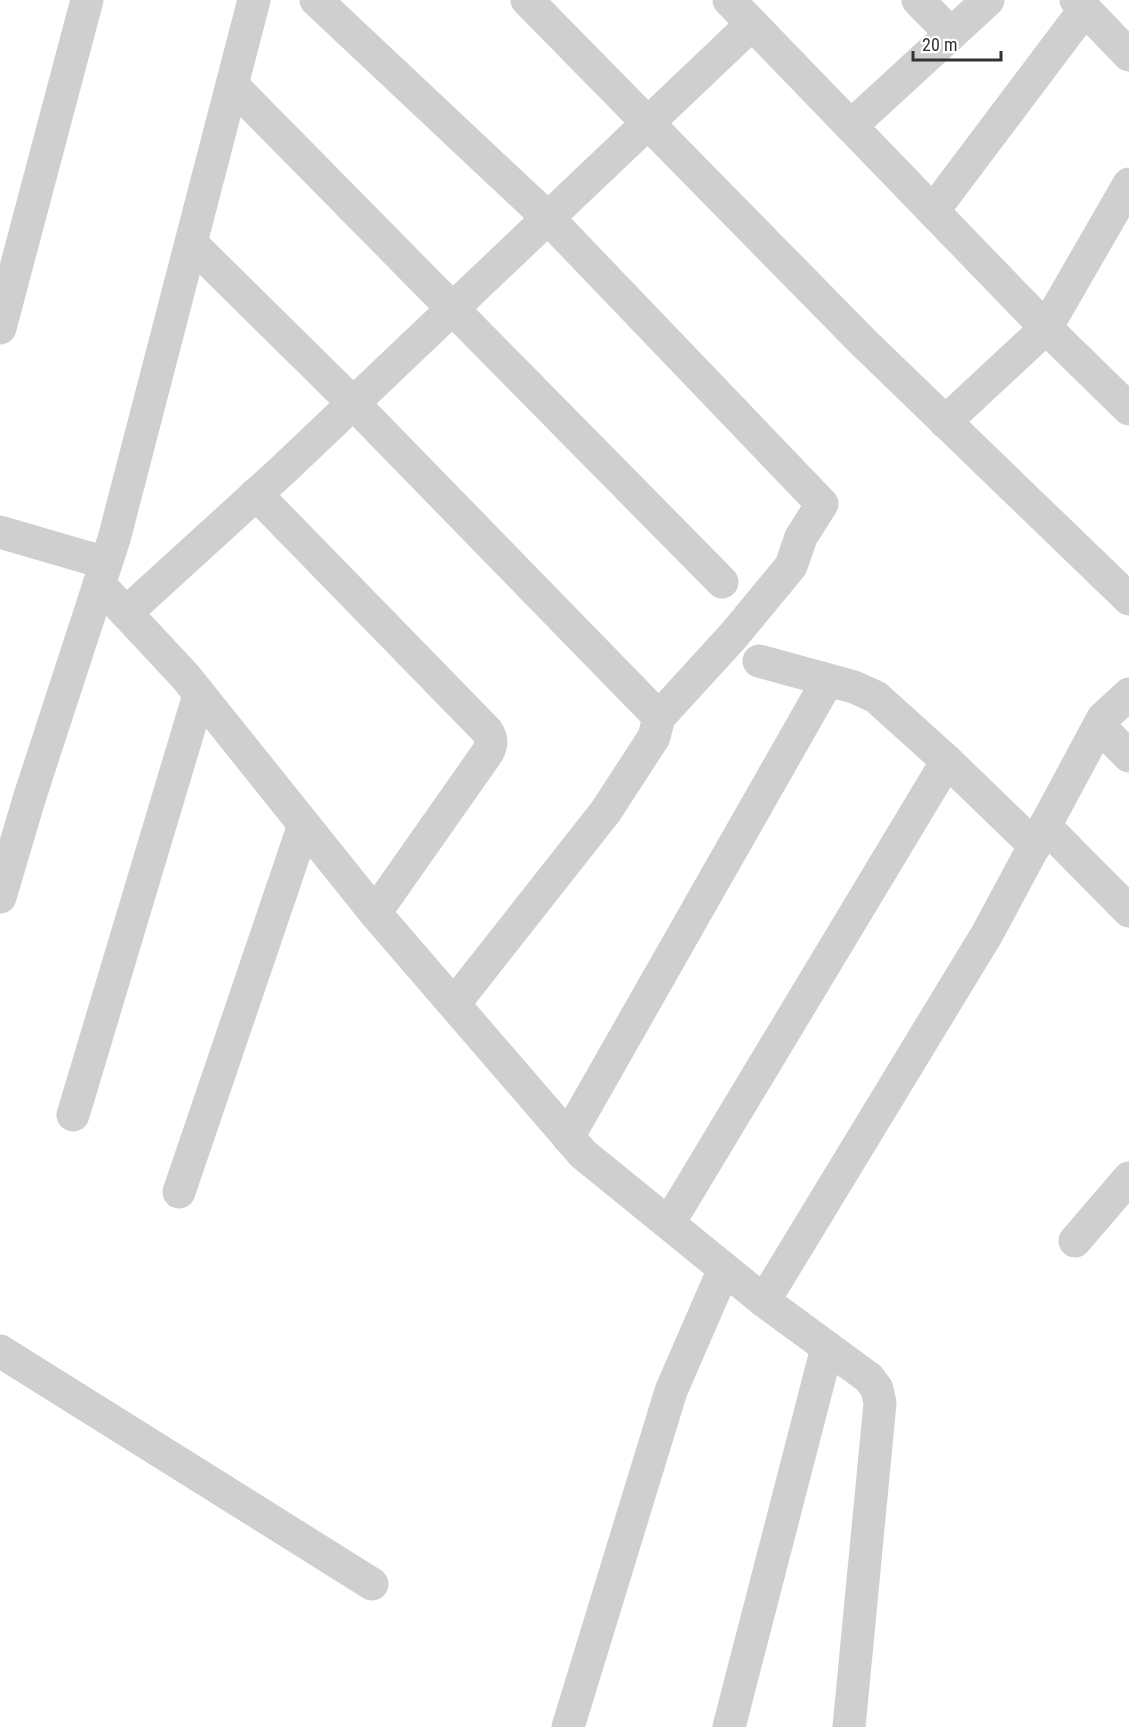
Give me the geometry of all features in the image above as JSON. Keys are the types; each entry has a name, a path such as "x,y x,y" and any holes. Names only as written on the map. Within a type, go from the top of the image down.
{"street":[{"path":"0,328 87,0"},
{"path":"0,897 103,574 192,244 254,0"},
{"path":"316,0 548,218 822,504 801,537 791,566 659,717 654,737 606,811 454,1004"},
{"path":"527,0 863,342 1129,599"},
{"path":"729,0 1046,328 1128,405"},
{"path":"918,0 951,34"},
{"path":"851,126 988,0"},
{"path":"933,211 1081,5 1129,55"},
{"path":"126,613 454,308 752,24"},
{"path":"232,85 722,582"},
{"path":"945,422 1046,328 1129,184"},
{"path":"192,244 353,403 659,717"},
{"path":"256,494 491,737 492,745 488,752 375,913"},
{"path":"0,532 103,574 126,613 199,695 375,913 584,1154 764,1301 869,1378 877,1389 880,1403 849,1727"},
{"path":"759,661 865,691 876,697 947,760 1129,911"},
{"path":"568,1137 828,680"},
{"path":"764,1301 987,934 1103,718 1129,694"},
{"path":"74,1115 199,695"},
{"path":"1099,726 1129,756"},
{"path":"669,1223 947,760"},
{"path":"179,1192 304,825"},
{"path":"1075,1241 1129,1178"},
{"path":"568,1727 671,1391 724,1269"},
{"path":"729,1727 827,1348"},
{"path":"0,1351 372,1584"}]}
